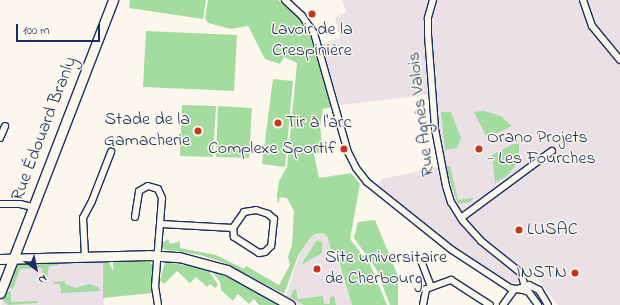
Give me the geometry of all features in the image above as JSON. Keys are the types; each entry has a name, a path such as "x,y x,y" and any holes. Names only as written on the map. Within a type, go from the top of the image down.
{"street":[{"name":"Rue Édouard Branly","path":"0,293 113,0"},
{"path":"285,0 302,16 314,33 344,138 356,168 381,196 452,250 514,290 536,287 548,305"},
{"name":"Rue Agnès Valois","path":"433,0 427,24 437,142 448,193 461,218 481,241 521,273 526,288 538,305"},
{"path":"582,0 592,26 620,60"},
{"path":"0,138 4,126"},
{"path":"461,218 552,151"},
{"path":"85,256 83,218 92,201 111,152"},
{"path":"135,217 138,193 146,187 154,187 162,196 155,289 158,305"},
{"path":"0,204 20,204 32,208"},
{"path":"247,210 268,214 274,223 271,246 265,252 259,253 234,237 233,228 247,210"},
{"path":"161,224 233,228"},
{"path":"0,259 158,255 194,260 218,266 290,305"},
{"path":"420,258 431,286"},
{"path":"423,305 426,289 431,286 453,280 490,305"},
{"path":"503,305 514,290"}],"shaded area":[{"path":"342,0 620,0 620,305 558,305 532,272 516,283 506,283 406,213 376,186 383,179 442,166 435,94 340,105 321,44 340,38 335,18 346,12"},
{"name":"Site universitaire de Cherbourg","path":"327,232 352,305 283,305 299,256 311,236"},
{"path":"107,262 104,305 1,305 18,264"}],"green space":[{"path":"130,0 206,0 203,19 129,8"},
{"path":"208,0 278,0 301,20 309,32 332,107 323,109 320,126 323,152 314,154 319,178 351,173 360,184 350,239 370,264 387,305 352,305 335,250 331,250 328,238 324,233 315,234 310,238 298,256 284,294 222,262 200,255 162,249 162,243 168,239 170,244 180,241 180,248 216,255 244,269 246,266 279,285 290,265 288,257 292,245 294,211 287,198 280,197 278,205 277,196 279,181 287,167 297,63 284,57 280,64 265,59 248,26 231,29 208,23 205,18"},
{"path":"146,31 237,35 234,91 143,87"},
{"name":"Tir à l'arc","path":"273,79 293,81 285,167 262,164"},
{"name":"Stade de la Gamacherie","path":"182,105 216,106 213,157 180,156"},
{"path":"218,106 252,108 249,158 216,157"},
{"path":"484,111 501,116 512,126 487,138 474,112"},
{"path":"441,112 451,112 461,138 457,148 445,150"},
{"path":"519,141 519,155 515,166 507,176 495,183 492,155"},
{"path":"450,166 458,200 474,198 470,202 458,204 445,167"},
{"path":"375,220 398,276 398,305 390,305 376,269 354,238 358,222"},
{"path":"317,240 322,242 322,253 301,265"},
{"path":"149,261 155,268 153,293 103,298 103,262 109,262 113,271 113,262"},
{"path":"165,262 208,269 218,285 215,288 210,284 207,287 196,277 190,283 177,271 164,284 160,280"},
{"path":"58,263 58,265 49,266 46,283 43,283 42,268 20,269 13,289 7,287 18,264"},
{"path":"211,270 243,285 279,305 259,305 254,299 249,304 238,294 233,301 221,290 220,282"},
{"path":"65,281 65,284 75,288 89,284 98,287 100,291 61,293 60,284 54,284 54,282"},
{"path":"294,289 296,289 298,299 323,296 324,304 330,304 330,297 334,296 336,305 304,305 290,297"},
{"path":"6,291 11,292 11,302 38,301 38,303 8,305 3,300"}],"place":[{"name":"Lavoir de la Crespinière","path":"312,14"},
{"name":"Tir à l'arc","path":"278,123"},
{"name":"Stade de la Gamacherie","path":"198,131"},
{"name":"Complexe Sportif","path":"344,149"},
{"name":"Orano Projets - Les Fourches","path":"479,149"},
{"name":"LUSAC","path":"519,230"},
{"name":"Site universitaire de Cherbourg","path":"317,269"},
{"name":"INSTN","path":"575,273"}]}
